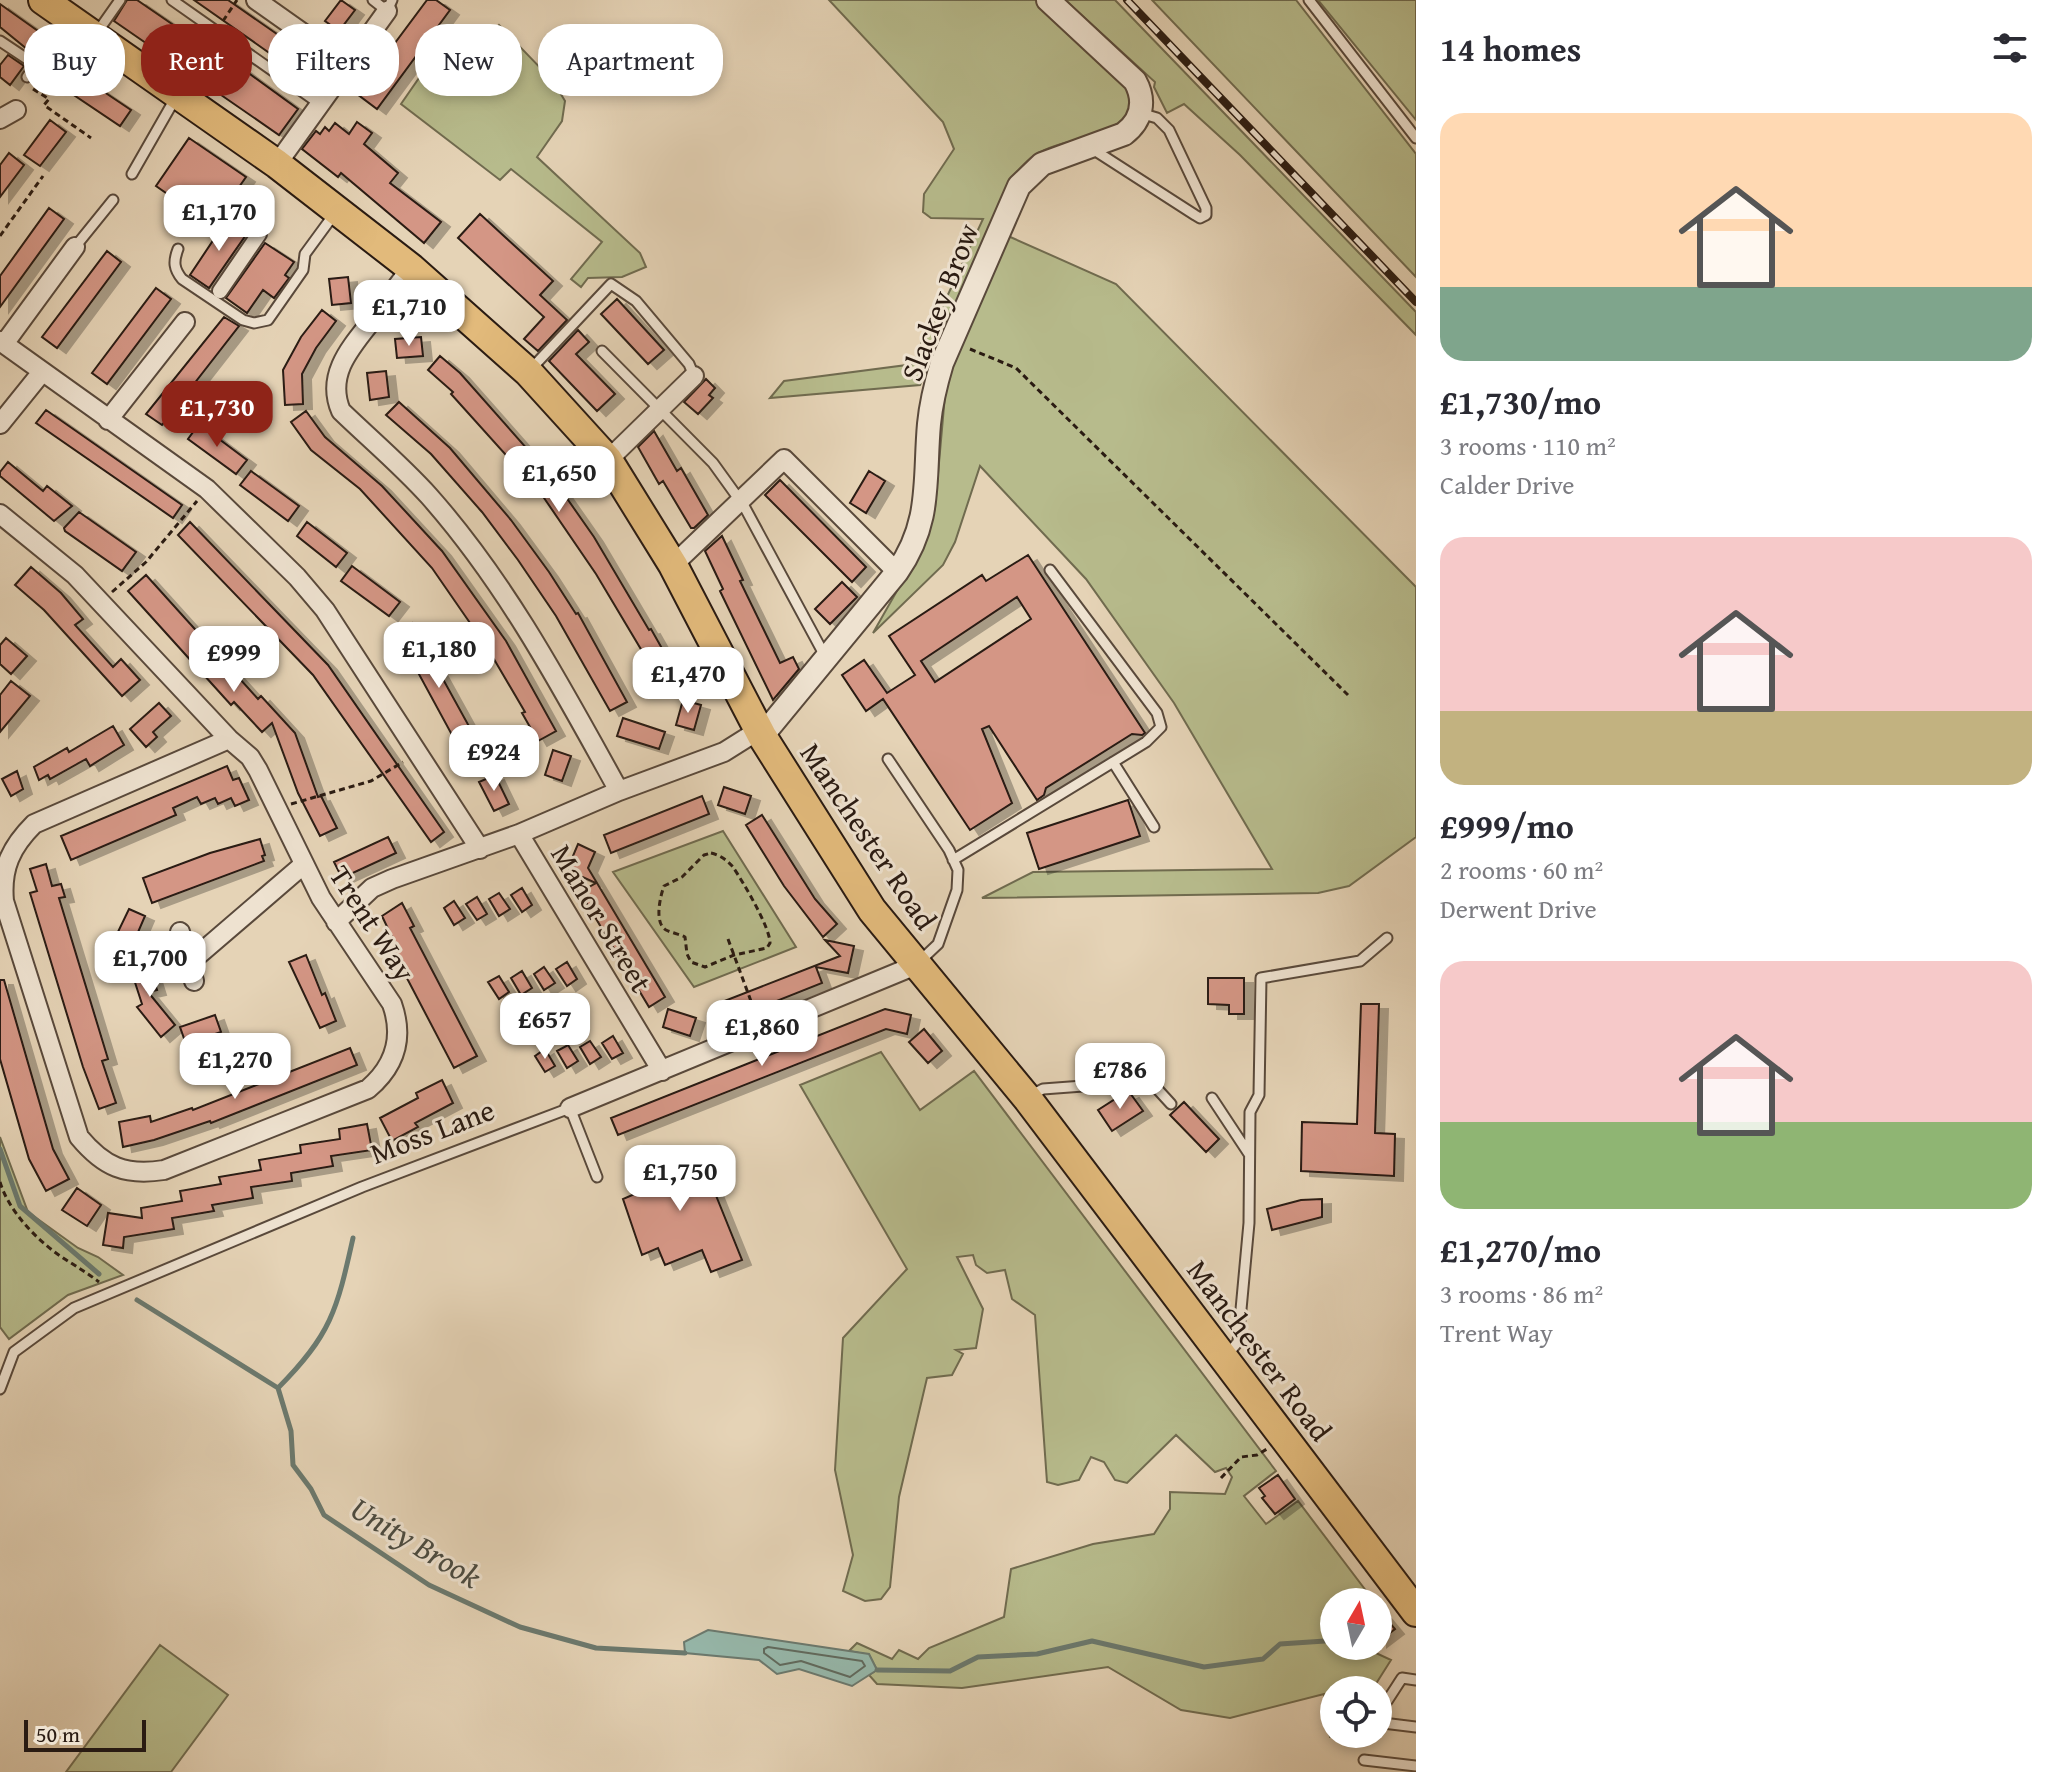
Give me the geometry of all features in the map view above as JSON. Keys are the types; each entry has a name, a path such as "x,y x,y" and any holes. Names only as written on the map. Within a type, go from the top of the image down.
{"main road":[{"name":"Manchester Road","path":"43,0 78,24"},
{"name":"Manchester Road","path":"180,96 277,164 411,268 528,372 608,460 673,565 760,733 872,910 1027,1098 1416,1612"}],"street":[{"path":"256,0 290,24"},
{"path":"1048,0 1130,75 1139,89 1140,113"},
{"path":"372,24 384,4"},
{"path":"277,164 327,96"},
{"name":"Slackey Brow","path":"760,733 897,572 913,544 924,514 931,404 942,363 1019,186 1042,164 1124,134 1140,113"},
{"path":"220,291 259,234"},
{"path":"75,247 2,342 207,489 297,577 325,610 480,849"},
{"path":"411,268 344,357 335,386 336,400 341,411 428,495 488,570 538,645 619,791"},
{"path":"108,420 185,322"},
{"path":"0,424 42,372"},
{"path":"608,460 694,376"},
{"path":"673,565 784,459 897,572"},
{"name":"Trent Way","path":"0,514 75,575 229,739 250,757 303,865 336,922 392,1004 397,1018 397,1049 381,1078 368,1089 164,1170 143,1173 123,1170 106,1163 79,1137 4,901 1,882 7,861 19,840 34,824 229,739"},
{"path":"336,922 372,888 519,834 619,791 724,752 760,733"},
{"name":"Manor Street","path":"519,834 662,1071"},
{"name":"Trent Way","path":"189,963 303,865"},
{"path":"180,932 194,981"},
{"name":"Moss Lane","path":"570,1108 916,965"}],"lane":[{"path":"103,24 120,0"},
{"path":"172,0 206,24"},
{"path":"1309,0 1416,138"},
{"path":"63,24 68,17"},
{"path":"0,41 24,57"},
{"path":"252,56 321,104"},
{"path":"132,174 176,96"},
{"path":"1089,146 1200,218 1206,215 1206,208 1169,130 1157,118 1140,113"},
{"path":"75,247 113,200"},
{"path":"178,249 174,259 175,270 182,279 243,320 254,323 268,320 303,270 305,254 337,210"},
{"path":"528,372 611,284 636,301 689,364 694,376"},
{"path":"602,351 713,463 741,502 826,659"},
{"path":"953,860 1113,762 1156,734 1161,727 1157,713 1050,570"},
{"path":"888,759 958,870 957,890 938,944 916,965"},
{"path":"1113,762 1154,827"},
{"path":"1224,1359 1238,1342 1249,1223 1250,1112 1259,1095 1261,978 1360,961 1387,938"},
{"path":"1027,1098 1043,1089 1150,1081 1171,1104"},
{"path":"1212,1098 1249,1154"},
{"path":"570,1108 597,1177"},
{"name":"Moss Lane","path":"0,1389 14,1352 74,1308 362,1187 570,1108"},
{"path":"1416,1680 1402,1678 1378,1715 1383,1723 1416,1727"},
{"path":"1364,1760 1416,1766"}],"path":[{"path":"221,24 237,0"},
{"path":"44,96 49,99 44,105 91,138"},
{"path":"0,236 43,176"},
{"path":"951,343 1016,368 1348,695"},
{"path":"100,602 146,562 207,489"},
{"path":"276,809 371,781 416,752"},
{"path":"711,853 718,854 732,865 770,936 767,948 734,955 705,967 697,966 687,954 685,937 662,927 659,920 664,886 682,877 704,855 711,853"},
{"path":"728,939 762,1030"},
{"path":"0,1182 22,1221 54,1252 111,1293"},
{"path":"1221,1478 1241,1457 1257,1455 1284,1438"}],"green space":[{"path":"829,0 1041,0 1124,76 1134,103 1116,125 1035,155 1012,177 920,385 770,398 784,381 914,364 924,335 939,314 983,219 931,218 923,212 924,194 954,149 943,122"},
{"path":"1065,0 1115,0 1416,312 1416,335 1240,155 1184,104 1167,113 1154,87 1155,82"},
{"path":"1152,0 1296,0 1416,154 1416,277"},
{"path":"1318,0 1416,0 1416,120"},
{"path":"522,49 538,65 538,96 562,96 565,101 562,121 537,157 640,253 646,267 622,277 588,278 581,287 571,279 602,242 511,169 500,180 401,104 415,84 415,96 522,96"},
{"path":"1008,236 1116,284 1416,587 1416,837 1349,886 1318,893 982,898 1033,872 1272,869 1174,703 1086,579 980,466 955,542 943,565 873,633 930,527 935,508 949,375"},
{"path":"723,831 796,947 694,987 613,872"},
{"path":"881,1052 920,1110 974,1071 1276,1471 1244,1496 1266,1524 1298,1501 1364,1588 1320,1588 1320,1660 1391,1660 1381,1676 1320,1676 1320,1695 1230,1718 1181,1710 1108,1667 962,1688 877,1684 869,1675 877,1670 869,1655 849,1651 857,1643 892,1659 899,1650 918,1659 929,1648 1004,1617 1011,1569 1093,1544 1154,1534 1170,1509 1170,1492 1225,1494 1232,1477 1226,1468 1215,1472 1176,1435 1127,1483 1115,1480 1104,1462 1091,1457 1079,1480 1058,1485 1047,1482 1035,1315 1012,1299 1005,1270 987,1273 976,1265 973,1255 957,1257 983,1309 976,1348 956,1350 963,1354 952,1375 927,1378 899,1497 890,1587 881,1599 865,1601 843,1591 853,1555 835,1470 843,1338 907,1269 800,1085"},
{"path":"0,1137 28,1212 123,1275 68,1295 9,1339 0,1327"},
{"path":"160,1645 228,1695 171,1772 66,1772"}],"water":[{"path":"708,1630 869,1654 877,1670 852,1686 799,1669 777,1674 759,1660 685,1653 684,1642"}],"building":[{"path":"127,0 137,0 172,24 141,24 141,40 125,29 125,24 114,21"},
{"path":"194,0 228,0 268,28 268,52 252,41 252,24 228,24"},
{"path":"341,0 355,10 344,24 325,21"},
{"path":"427,0 436,0 450,10 440,24 415,24 415,57 399,79 399,38"},
{"path":"0,4 28,24 24,24 24,47 0,27"},
{"path":"8,55 24,66 10,85 0,77 0,65"},
{"path":"252,75 268,87 268,96 280,96 298,109 279,135 223,96 252,96"},
{"path":"75,96 110,96 131,110 120,126"},
{"path":"360,96 387,96 377,109"},
{"path":"50,120 66,132 40,166 24,155"},
{"path":"357,122 372,133 364,144 398,173 390,183 441,222 424,243 341,173 338,177 302,149 316,131 320,134 325,127 329,131 335,123 349,134"},
{"path":"189,138 246,177 225,207 201,191 189,209 156,186"},
{"path":"9,153 24,165 0,197 0,165"},
{"path":"49,208 64,219 0,307 0,276"},
{"path":"480,214 553,281 540,295 567,320 538,351 524,339 544,317 458,238"},
{"path":"228,218 248,232 209,288 190,275"},
{"path":"265,243 294,262 285,275 289,278 274,298 263,290 247,313 226,298"},
{"path":"107,251 121,262 57,348 42,337"},
{"path":"348,277 351,303 332,305 329,279"},
{"path":"156,288 171,299 107,384 92,373"},
{"path":"617,299 664,350 648,364 601,314"},
{"path":"322,310 336,321 302,374 303,404 285,405 283,370 301,337"},
{"path":"224,317 239,326 162,425 146,414"},
{"path":"578,330 589,342 576,354 615,394 597,411 549,361"},
{"path":"421,337 423,356 397,358 395,339"},
{"path":"440,356 460,373 552,477 594,537 649,630 668,659 671,657 684,680 668,689 542,495 451,394 453,392 428,370"},
{"path":"386,371 389,397 370,400 367,373"},
{"path":"706,379 715,388 709,395 713,398 698,414 684,402"},
{"path":"399,402 450,448 511,520 578,613 627,702 610,711 556,616 482,512 431,454 386,415"},
{"path":"46,410 182,505 173,518 36,423"},
{"path":"306,411 325,437 382,486 442,551 506,641 556,731 538,741 522,713 525,712 488,649 432,568 360,489 311,450 291,422"},
{"path":"199,424 247,460 236,474 188,439"},
{"path":"654,431 677,471 681,468 708,515 694,528 691,528 663,481 659,484 638,447"},
{"path":"8,462 43,491 47,486 72,506 54,521 0,476"},
{"path":"251,471 299,506 288,521 240,485"},
{"path":"869,471 885,481 866,513 850,503"},
{"path":"780,480 866,567 852,582 765,495"},
{"path":"79,512 136,552 122,571 65,531 64,528"},
{"path":"190,522 328,665 444,832 431,842 313,675 178,535"},
{"path":"307,522 347,553 336,567 297,536"},
{"path":"722,536 780,663 793,657 799,669 773,700 720,591 723,589 705,551"},
{"path":"1028,555 1145,733 1132,734 1046,788 1044,795 1037,800 989,726 982,729 1012,803 970,830 883,699 866,711 842,675 864,660 887,693 915,675 889,636 982,575 986,581","holes":["1017,597 1031,619 935,682 921,661"]},
{"path":"352,566 400,602 389,616 341,581"},
{"path":"31,567 61,593 83,619 75,625 113,667 121,659 140,680 122,696 44,610 15,585"},
{"path":"146,575 258,699 261,696 295,733 318,797 321,796 337,828 320,836 298,793 272,723 262,732 234,702 231,705 128,591"},
{"path":"842,582 857,597 830,624 815,609"},
{"path":"412,623 481,748 464,757 396,632"},
{"path":"6,638 27,656 11,674 0,664 0,645"},
{"path":"11,681 30,696 0,732 0,695"},
{"path":"683,700 701,705 694,730 676,725"},
{"path":"159,703 171,716 153,732 157,737 146,747 130,729"},
{"path":"623,718 665,732 659,749 617,736"},
{"path":"113,726 124,745 90,766 86,759 50,779 48,775 39,780 34,767 67,748 69,752"},
{"path":"553,750 571,756 562,781 545,775"},
{"path":"227,766 233,780 239,778 249,800 235,806 231,798 218,804 215,798 201,804 197,797 173,808 176,815 71,860 61,836"},
{"path":"17,771 23,789 11,796 2,779"},
{"path":"495,775 509,804 494,811 479,782"},
{"path":"724,787 751,796 745,814 718,805"},
{"path":"702,796 709,814 611,853 604,835"},
{"path":"1128,800 1140,836 1039,869 1027,833"},
{"path":"762,815 815,899 837,924 823,937 784,886 746,825"},
{"path":"388,837 396,853 342,878 334,862"},
{"path":"260,839 264,861 152,903 143,878 210,853"},
{"path":"578,844 595,852 588,868 665,997 649,1007 580,892 596,883 567,870"},
{"path":"46,864 52,886 61,884 65,897 59,898 108,1059 102,1061 116,1103 99,1109 83,1067 30,893 37,891 30,869"},
{"path":"522,888 532,905 522,912 511,895"},
{"path":"499,893 510,909 499,916 489,899"},
{"path":"477,897 487,914 477,920 466,904"},
{"path":"454,901 465,918 454,925 444,908"},
{"path":"402,903 414,926 410,928 477,1056 454,1068 387,940 392,937 382,916"},
{"path":"129,909 145,916 133,944 116,936"},
{"path":"825,940 854,946 848,973 816,967 822,983 721,1023 714,1005 840,956"},
{"path":"306,955 336,1021 320,1028 289,962"},
{"path":"148,961 157,990 148,992 175,1025 161,1037 137,1007 142,1004 130,967"},
{"path":"567,962 577,979 567,986 556,969"},
{"path":"544,967 555,983 544,990 534,974"},
{"path":"522,971 532,988 521,995 511,978"},
{"path":"499,976 509,992 499,999 488,982"},
{"path":"1208,978 1244,978 1244,1014 1229,1014 1229,1005 1208,1004"},
{"path":"0,980 4,980 53,1149 69,1179 46,1191 29,1159 0,1059"},
{"path":"1361,1004 1379,1004 1375,1133 1395,1134 1394,1176 1301,1171 1302,1122 1357,1124"},
{"path":"668,1009 696,1018 690,1036 663,1027"},
{"path":"885,1009 911,1015 907,1034 886,1029 618,1135 611,1118"},
{"path":"215,1015 221,1032 186,1044 180,1027"},
{"path":"924,1029 942,1051 928,1063 909,1042"},
{"path":"613,1036 623,1053 612,1059 602,1043"},
{"path":"590,1041 601,1057 590,1064 580,1047"},
{"path":"568,1045 578,1061 567,1068 557,1051"},
{"path":"350,1048 357,1065 211,1123 123,1147 119,1122 150,1116 151,1122 193,1110"},
{"path":"545,1049 555,1066 545,1072 535,1056"},
{"path":"442,1080 453,1103 415,1123 418,1127 392,1141 380,1118 418,1098 416,1093"},
{"path":"1130,1093 1143,1111 1112,1131 1098,1110 1123,1094"},
{"path":"1184,1102 1219,1139 1206,1152 1170,1115"},
{"path":"367,1124 372,1150 331,1156 333,1166 291,1173 292,1181 251,1187 253,1198 212,1205 214,1211 172,1218 174,1229 124,1237 123,1248 103,1245 108,1213 142,1218 141,1208 182,1201 180,1191 221,1184 219,1177 261,1170 259,1160 301,1153 300,1145 340,1139 339,1129"},
{"path":"698,1151 742,1260 711,1272 702,1250 665,1265 658,1248 642,1255 623,1199 637,1193 628,1170 660,1157 663,1165"},
{"path":"77,1188 101,1205 87,1226 62,1210"},
{"path":"1322,1199 1322,1217 1272,1230 1267,1209 1301,1200"},
{"path":"1278,1475 1295,1499 1275,1514 1262,1498 1265,1496 1259,1488"}],"waterway":[{"name":"Unity Brook","path":"0,1149 20,1206 99,1274"},
{"path":"278,1388 321,1336 336,1303 353,1238"},
{"name":"Unity Brook","path":"137,1300 278,1388 291,1431 293,1465 311,1489 324,1515 429,1585 520,1627 596,1648 685,1653"},
{"name":"Unity Brook","path":"877,1670 950,1671 978,1657 1037,1654 1092,1641 1204,1667 1263,1659 1280,1644 1320,1641"}],"railway":[{"path":"1127,0 1416,302"}]}
